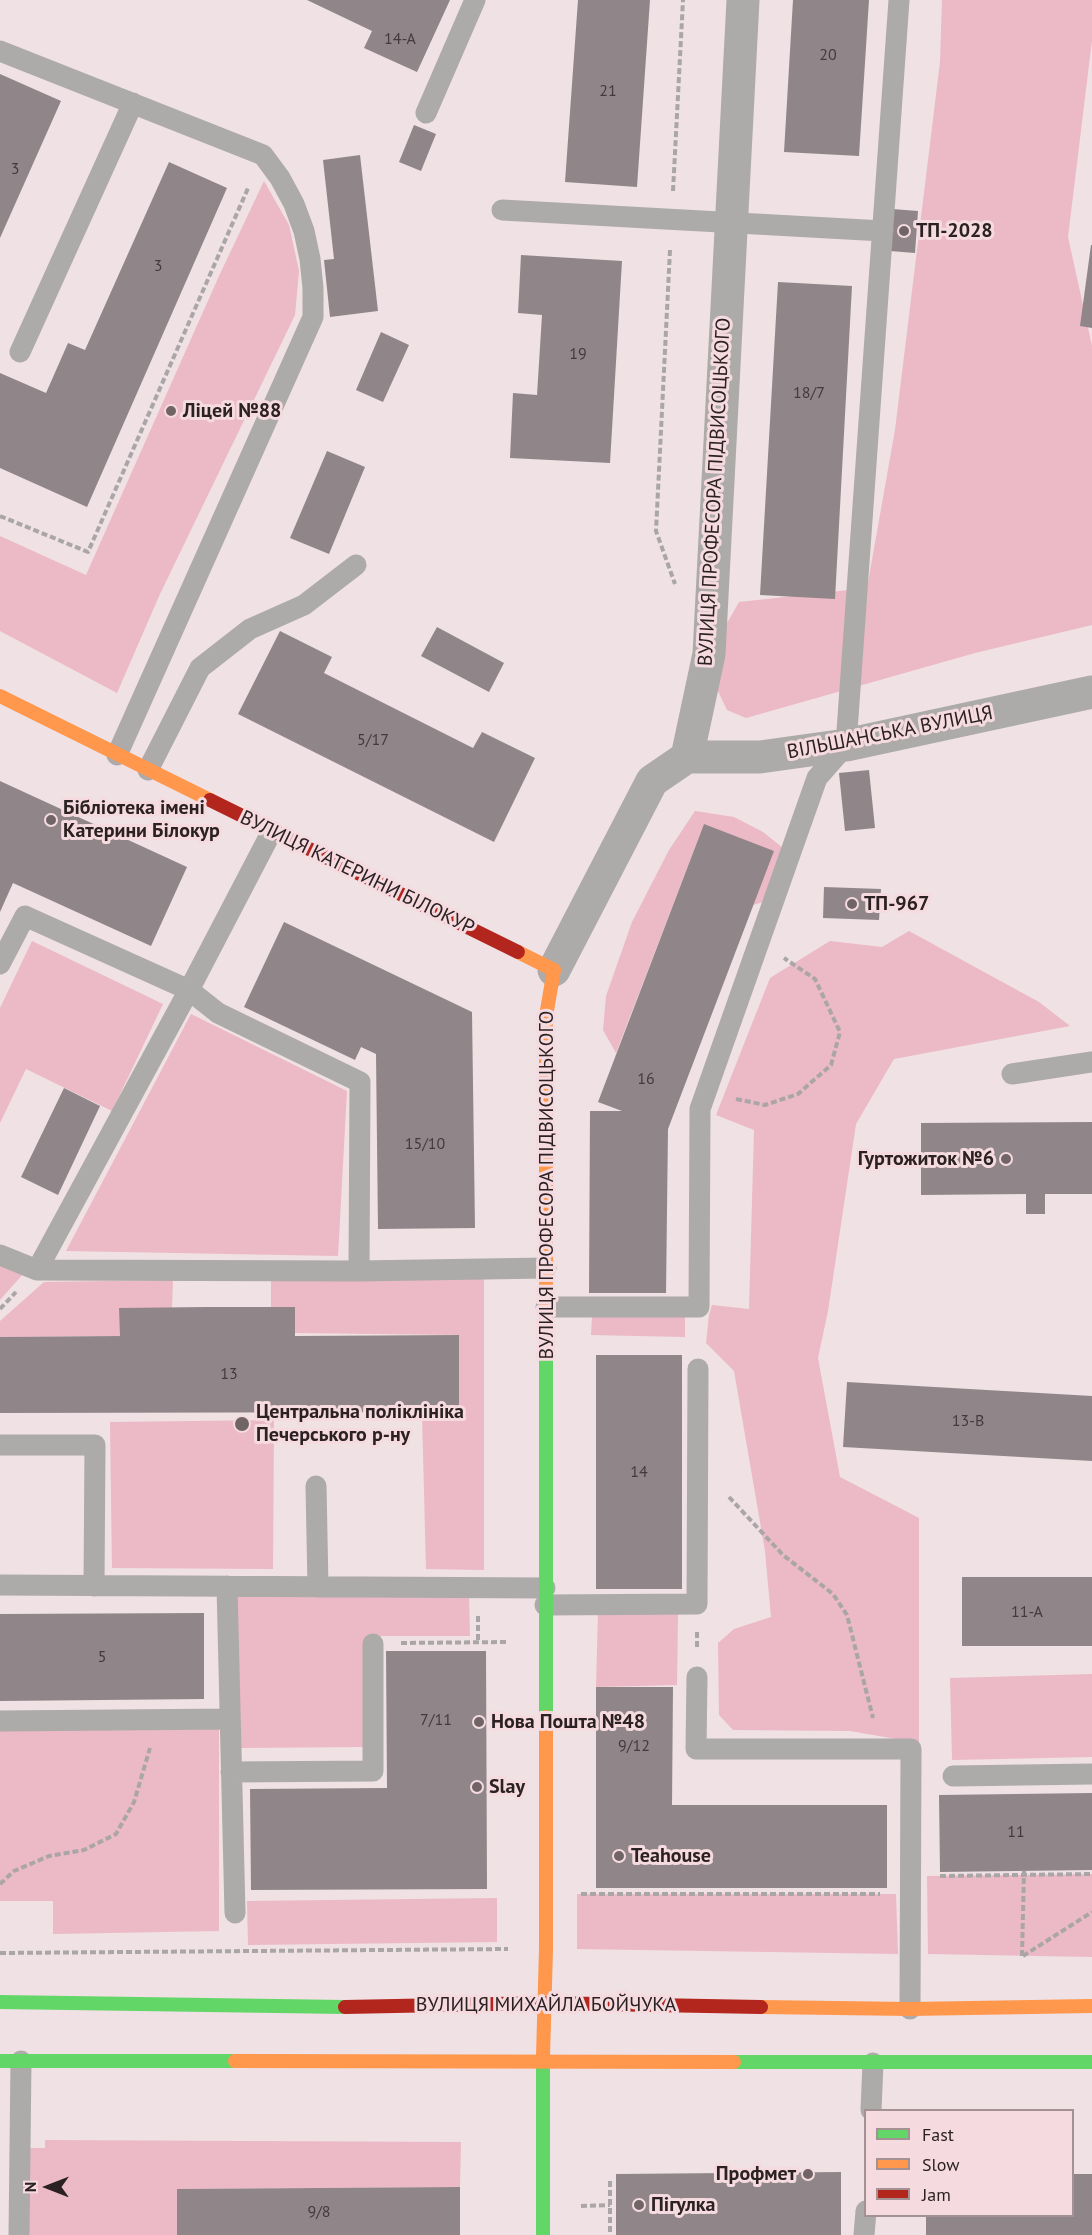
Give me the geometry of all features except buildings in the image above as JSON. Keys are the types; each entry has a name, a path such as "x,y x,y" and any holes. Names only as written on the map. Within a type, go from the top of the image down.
{"main road":[{"name":"ВУЛИЦЯ КАТЕРИНИ БІЛОКУР","path":"0,696 554,970"},
{"name":"ВУЛИЦЯ ПРОФЕСОРА ПІДВИСОЦЬКОГО","path":"543,2235 543,2062 546,1950 546,1016 554,970"},
{"name":"ВУЛИЦЯ МИХАЙЛА БОЙЧУКА","path":"0,2002 304,2008 544,2003 910,2009 1092,2006"},
{"path":"11,2061 1092,2062"}],"street":[{"name":"ВУЛИЦЯ ПРОФЕСОРА ПІДВИСОЦЬКОГО","path":"554,970 652,781 687,757 708,654 743,0"},
{"name":"ВІЛЬШАНСЬКА ВУЛИЦЯ","path":"687,757 760,757 846,745 1092,692"}],"lane":[{"path":"426,113 475,0"},
{"path":"546,1307 699,1307 700,1109 817,778 846,745 899,0"},
{"path":"0,51 263,155 289,195 304,231 310,259 314,288 313,317 117,755"},
{"path":"20,352 133,103"},
{"path":"502,210 883,231"},
{"path":"148,770 200,668 250,629 304,605 356,565"},
{"path":"37,1270 273,831"},
{"path":"0,964 25,916 189,990 218,1013 360,1082 359,1271"},
{"path":"1012,1074 1092,1062"},
{"path":"0,1255 37,1270 359,1271 546,1268"},
{"path":"0,1585 318,1587 697,1605 698,1369"},
{"path":"0,1445 95,1445 94,1586"},
{"path":"316,1486 318,1587"},
{"path":"226,1586 235,1913"},
{"path":"231,1772 373,1771 373,1644"},
{"path":"697,1677 696,1749 911,1749 910,2009"},
{"path":"0,1721 230,1719"},
{"path":"953,1776 1092,1774"},
{"path":"11,2061 19,2235"},
{"path":"871,2109 873,2063"},
{"path":"864,2235 866,2217"}],"path":[{"path":"679,594 656,531 683,0"},
{"path":"0,516 88,552 263,155"},
{"path":"706,1092 765,1105 798,1094 831,1065 840,1032 815,979 760,941"},
{"path":"698,1464 783,1555 833,1594 847,1615 881,1749"},
{"path":"697,1605 697,1677"},
{"path":"373,1644 506,1642"},
{"path":"0,1884 14,1871 50,1856 84,1850 116,1834 134,1802 160,1720"},
{"path":"1024,1873 1022,1956 1092,1912"},
{"path":"938,1876 1024,1873 1092,1874"},
{"path":"578,1894 911,1894"},
{"path":"0,1953 508,1950"},
{"path":"610,2181 610,2235"},
{"path":"581,2206 610,2205"}],"shaded area":[{"path":"942,0 1092,0 1092,40 1068,237 1092,346 1092,625 975,653 746,718 727,710 717,689 722,632 739,602 867,588 895,430 940,62"},
{"path":"264,181 289,225 299,271 295,315 160,594 117,693 0,631 0,536 86,575 219,276"},
{"path":"695,811 734,817 763,832 783,848 763,902 753,905 704,824 616,1053 603,1030 606,996 632,922 669,850"},
{"path":"909,931 1039,1002 1070,1026 894,1059 856,1124 828,1311 818,1358 840,1477 919,1518 919,1743 850,1731 733,1730 719,1715 718,1643 734,1629 771,1617 765,1551 734,1371 706,1343 712,1305 749,1309 754,1130 716,1115 770,978 830,941 882,947"},
{"path":"32,941 163,1004 112,1111 26,1069 0,1123 0,1008"},
{"path":"191,1014 347,1091 338,1256 66,1251"},
{"path":"0,1266 23,1274 0,1300"},
{"path":"484,1278 484,1570 426,1569 422,1416 459,1411 459,1335 295,1333 295,1308 271,1307 271,1280"},
{"path":"173,1280 172,1308 120,1308 120,1336 0,1337 0,1321 44,1282"},
{"path":"592,1316 685,1317 685,1337 591,1335"},
{"path":"274,1420 273,1569 112,1568 110,1422"},
{"path":"236,1595 469,1595 470,1636 367,1636 364,1747 240,1748"},
{"path":"598,1612 678,1613 677,1685 596,1687"},
{"path":"1092,1674 1092,1757 952,1760 950,1678"},
{"path":"219,1728 219,1931 53,1934 53,1901 0,1901 0,1729"},
{"path":"1092,1874 1092,1957 928,1954 927,1876"},
{"path":"577,1894 896,1894 898,1954 577,1949"},
{"path":"497,1898 497,1942 248,1945 247,1901"},
{"path":"45,2140 461,2142 460,2187 177,2189 177,2235 28,2235 29,2148 45,2148"}],"traffic: fast":[{"path":"546,1315 546,1717"},
{"path":"0,2002 345,2007"},
{"path":"543,2057 543,2235"},
{"path":"0,2061 235,2061"},
{"path":"734,2062 1092,2062"}],"traffic: slow":[{"path":"0,696 210,800"},
{"path":"518,952 554,970 546,1016 546,1315"},
{"path":"543,2057 546,1949 546,1717"},
{"path":"761,2007 910,2009 1092,2006"},
{"path":"235,2061 734,2062"}],"traffic: jam":[{"path":"210,800 518,952"},
{"path":"345,2007 544,2003 761,2007"}],"place":[{"name":"ТП-2028","path":"904,231"},
{"name":"Ліцей №88","path":"171,411"},
{"name":"Бібліотека імені Катерини Білокур","path":"51,820"},
{"name":"ТП-967","path":"852,904"},
{"name":"Гуртожиток №6","path":"1006,1159"},
{"name":"Центральна поліклініка Печерського р-ну","path":"242,1424"},
{"name":"Нова Пошта №48","path":"479,1722"},
{"name":"Slay","path":"477,1787"},
{"name":"Teahouse","path":"619,1856"},
{"name":"Профмет","path":"808,2174"},
{"name":"Пігулка","path":"639,2205"}]}
